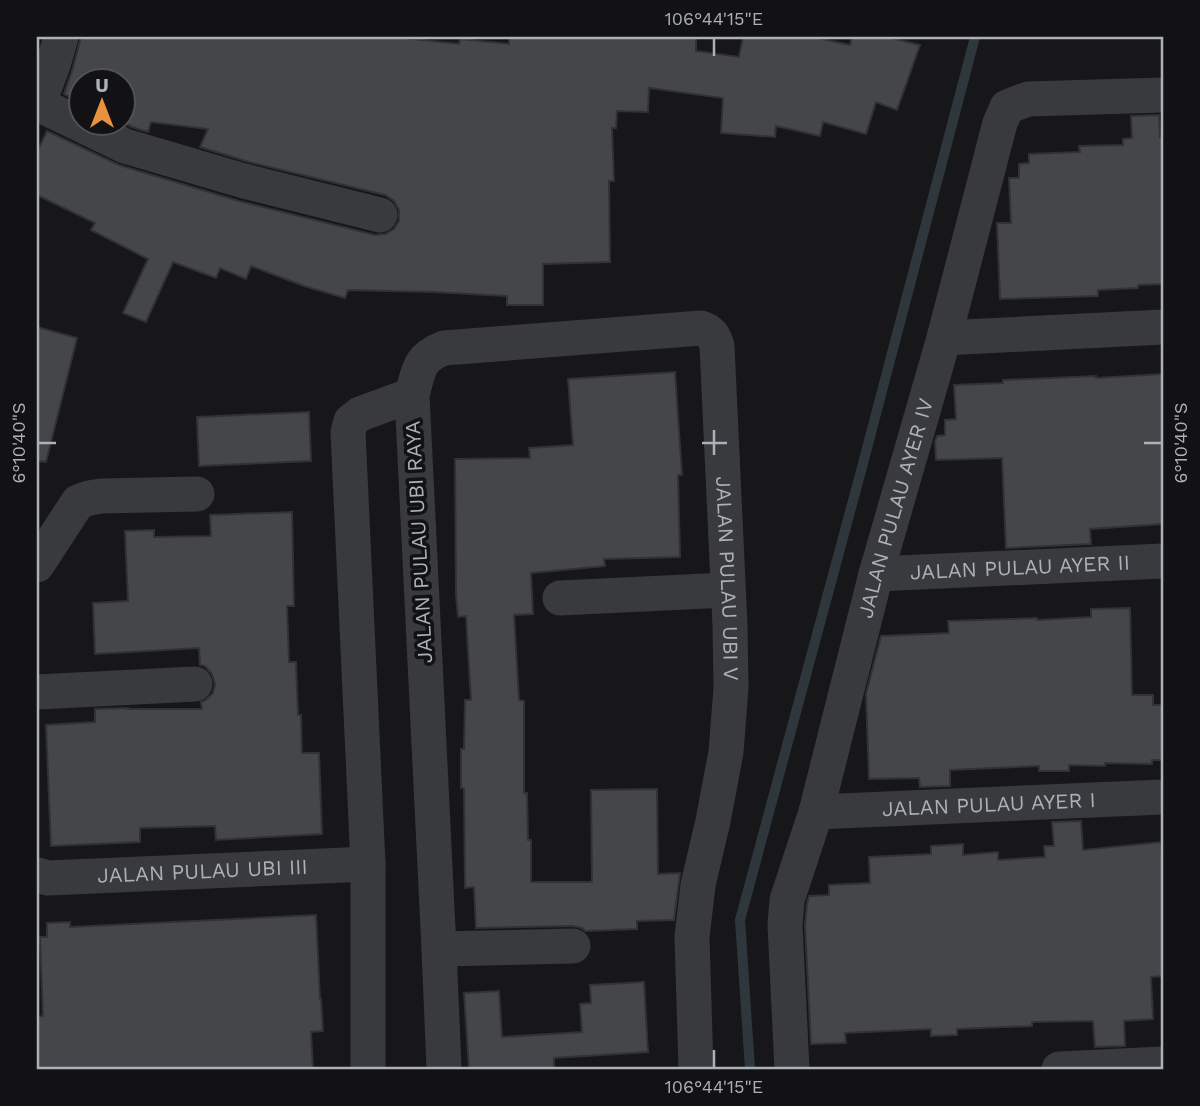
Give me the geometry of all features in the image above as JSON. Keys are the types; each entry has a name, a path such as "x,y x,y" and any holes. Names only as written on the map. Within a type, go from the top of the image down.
{"street":[{"path":"61,37 37,105 125,146 244,181 380,215"},
{"name":"JALAN PULAU AYER IV","path":"792,1069 785,925 788,900 816,811 876,574 944,338 1000,123 1007,107 1028,99 1163,95"},
{"path":"944,338 1163,327"},
{"name":"JALAN PULAU UBI V","path":"412,395 421,363 430,353 444,348 701,328 713,335 717,346 731,688 726,752 698,885 692,937 696,1069"},
{"name":"JALAN PULAU UBI RAYA","path":"368,1069 368,864 348,426 360,414 412,395 444,1069"},
{"path":"37,565 78,502 101,496 197,494"},
{"name":"JALAN PULAU AYER II","path":"876,574 1163,561"},
{"path":"560,598 727,590"},
{"path":"37,692 195,684"},
{"name":"JALAN PULAU AYER I","path":"816,811 1163,797"},
{"name":"JALAN PULAU UBI III","path":"37,875 48,878 368,864"},
{"path":"439,949 573,946"},
{"path":"1059,1069 1163,1064"}],"building":[{"path":"81,37 394,37 459,44 460,39 509,44 509,37 696,37 696,51 739,57 743,37 813,37 850,45 852,37 887,37 920,45 897,110 876,102 866,134 823,122 820,136 776,126 775,137 721,133 723,98 649,88 648,112 617,111 616,128 612,128 614,181 609,181 610,262 543,264 543,305 507,305 507,296 433,292 348,290 345,298 251,266 246,279 220,268 216,278 173,262 146,322 123,313 148,259 91,230 95,223 37,195 37,152 47,131 119,165 239,201 375,235 394,229 399,221 399,210 394,201 385,195 249,162 200,147 208,129 151,122 148,132 136,128 136,66 73,66"},
{"path":"1159,115 1160,137 1163,137 1163,284 1098,290 1098,296 1000,299 997,223 1011,223 1009,178 1019,178 1019,164 1029,163 1029,154 1080,152 1079,146 1123,145 1123,139 1132,138 1131,116"},
{"path":"37,327 77,338 46,462 37,461"},
{"path":"675,372 682,475 678,475 680,557 604,559 605,566 531,573 533,614 514,615 519,700 524,701 524,793 527,793 528,840 531,840 531,882 592,882 591,790 657,789 658,874 680,873 674,920 637,921 637,929 585,931 573,926 476,928 474,887 465,888 461,749 464,749 465,700 471,700 466,616 458,617 456,595 455,459 530,458 529,448 573,445 568,379"},
{"path":"1163,374 1163,524 1090,529 1091,544 1006,548 1002,458 936,460 937,436 945,435 945,420 956,419 954,385 1003,383 1003,380"},
{"path":"309,412 311,461 199,466 197,417"},
{"path":"292,512 294,606 287,606 289,662 296,662 302,753 319,753 322,834 216,840 215,826 140,828 140,842 51,846 46,725 95,722 95,709 202,709 201,702 213,693 215,684 212,674 205,666 200,665 199,648 95,654 93,603 128,601 125,531 154,530 154,537 211,536 210,515"},
{"path":"1130,608 1132,695 1153,695 1153,705 1163,705 1163,760 1152,760 1152,764 1069,765 1069,771 1039,771 1039,766 950,770 950,786 920,787 919,778 869,779 866,694 881,636 949,633 948,621 1091,617 1091,609"},
{"path":"1081,821 1083,850 1161,842 1163,976 1151,977 1153,1019 1124,1021 1125,1046 1095,1047 1093,1021 1032,1022 1032,1026 957,1029 957,1035 931,1036 931,1029 845,1033 846,1043 811,1044 805,925 809,896 829,895 829,885 870,883 869,857 931,854 931,846 963,844 963,855 998,852 998,860 1045,857 1044,846 1054,846 1052,822"},
{"path":"316,915 323,1031 311,1032 313,1069 38,1069 37,1017 43,1016 40,937 47,937 47,923 70,922 70,927"},
{"path":"644,982 648,1052 554,1058 554,1069 469,1069 464,993 499,991 502,1037 582,1032 580,1004 591,1003 590,985"}],"waterway":[{"path":"750,1069 740,920 975,37"}]}
